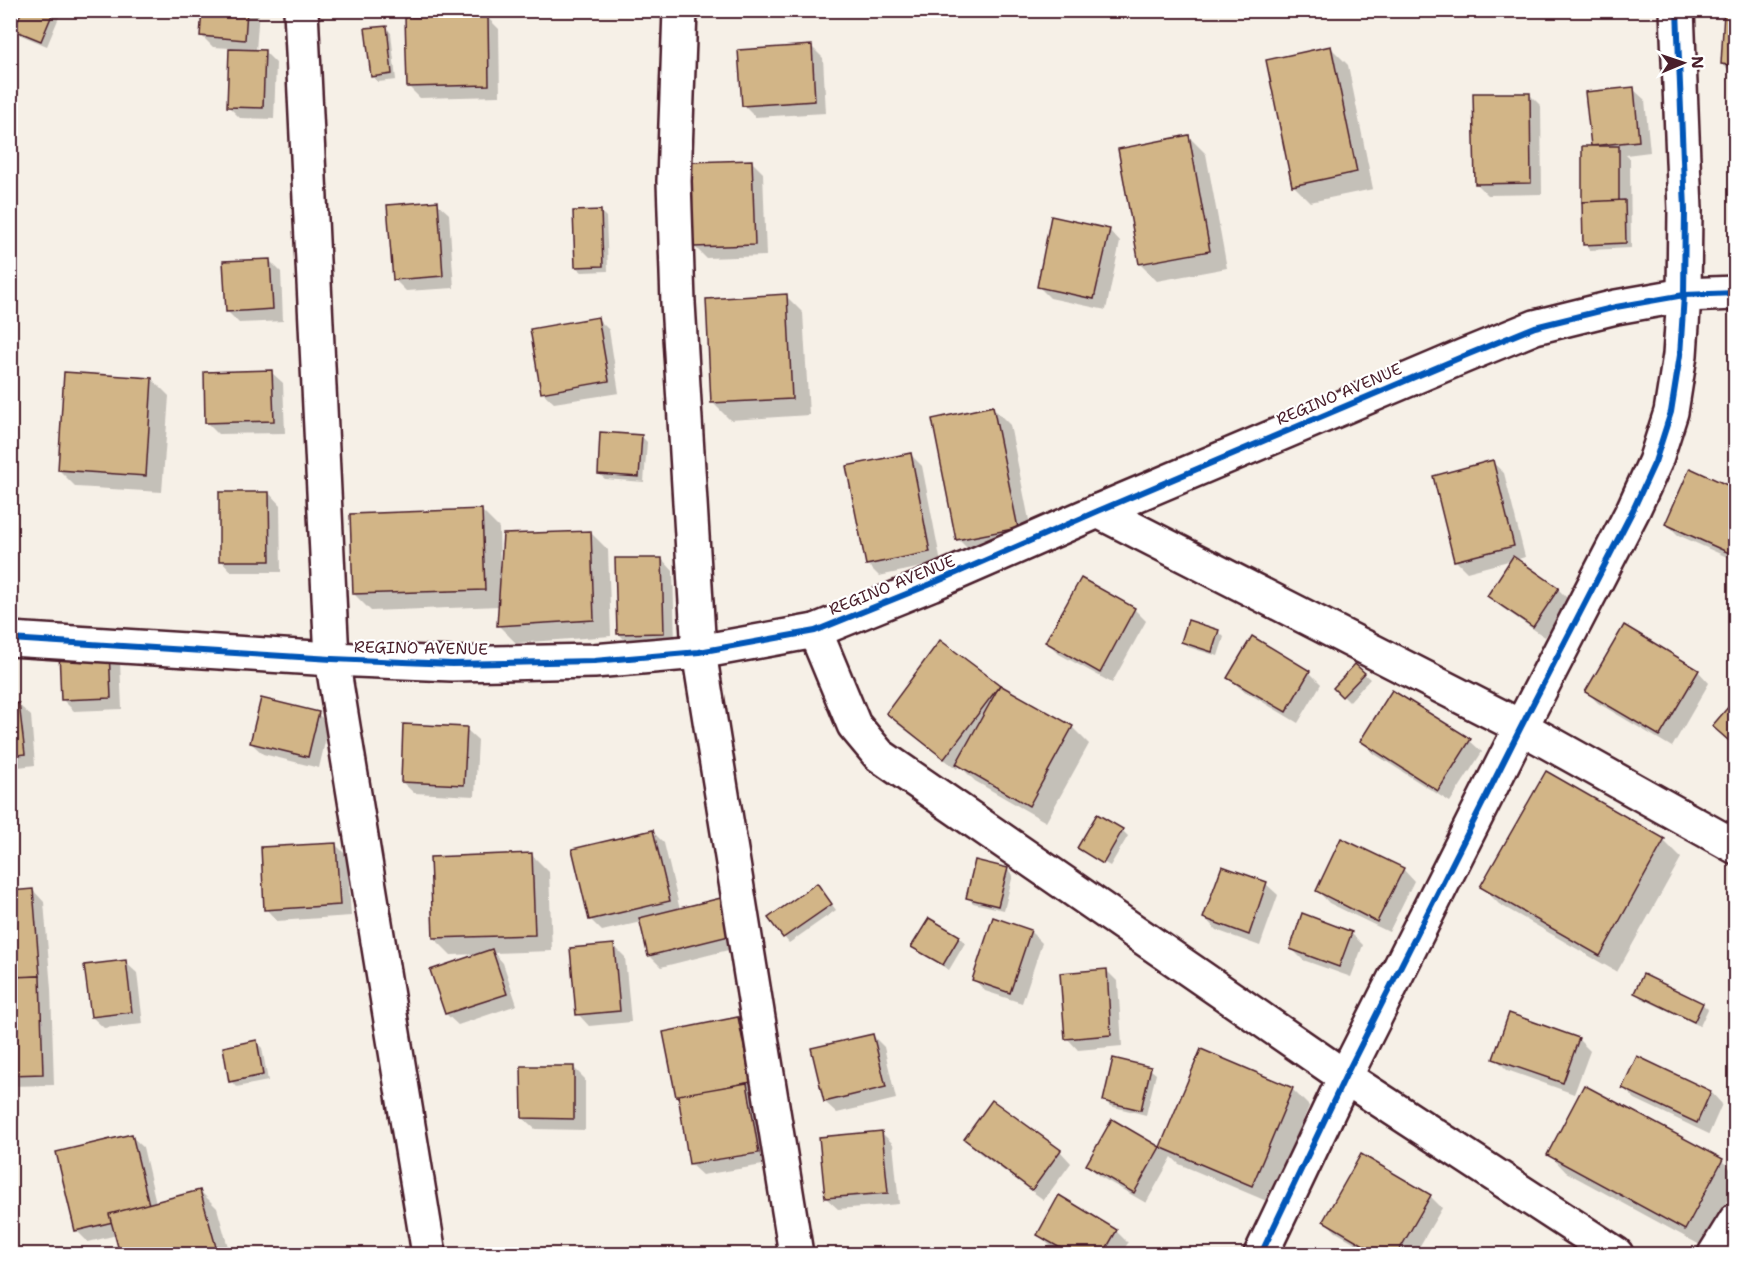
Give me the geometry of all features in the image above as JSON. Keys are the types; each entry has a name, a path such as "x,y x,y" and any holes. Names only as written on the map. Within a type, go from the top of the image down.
{"street":[{"path":"301,10 332,659 429,1254"},
{"path":"680,10 674,181 678,292 699,652 796,1254"},
{"path":"1261,1254 1346,1077 1521,727 1633,510 1655,462 1671,412 1680,355 1684,295 1685,210 1677,10"},
{"name":"REGINO AVENUE","path":"10,639 332,659 464,664 594,662 699,652 815,631 932,584 1098,511 1535,327 1616,307 1684,295 1736,293"},
{"path":"1098,511 1521,727 1736,847"},
{"path":"815,631 854,725 879,755 1346,1077 1616,1254"},
{"path":"1715,1254 1736,1220"}],"building":[{"path":"22,10 54,10 41,41 14,30"},
{"path":"202,10 247,10 245,40 200,36"},
{"path":"419,10 458,10 458,16 488,16 489,85 407,87 405,17 420,17"},
{"path":"1724,12 1736,13 1736,66 1721,64"},
{"path":"387,26 392,74 371,77 365,28"},
{"path":"812,45 815,101 742,106 738,50"},
{"path":"1331,46 1357,172 1292,186 1266,60"},
{"path":"229,49 265,50 263,108 227,107"},
{"path":"1634,87 1639,141 1591,146 1585,92"},
{"path":"1473,93 1530,93 1531,183 1475,184"},
{"path":"1189,135 1210,251 1139,264 1118,149"},
{"path":"1582,146 1619,146 1619,202 1582,202"},
{"path":"752,160 755,245 693,247 690,162"},
{"path":"1625,200 1626,243 1583,245 1582,202"},
{"path":"438,201 443,276 393,280 387,205"},
{"path":"601,210 603,266 575,267 573,211"},
{"path":"1051,216 1110,229 1094,299 1037,287"},
{"path":"270,259 273,309 226,312 223,261"},
{"path":"787,294 792,399 711,403 706,299"},
{"path":"598,317 609,381 541,393 530,329"},
{"path":"272,370 274,421 205,423 204,372"},
{"path":"64,372 152,378 146,476 58,470"},
{"path":"993,406 1018,528 956,540 932,419"},
{"path":"600,432 642,435 639,477 598,474"},
{"path":"911,453 930,552 866,565 846,466"},
{"path":"1493,460 1514,546 1454,561 1433,476"},
{"path":"1690,468 1736,489 1736,556 1665,524"},
{"path":"219,492 269,492 270,561 219,561"},
{"path":"482,509 485,590 353,594 350,514"},
{"path":"591,531 594,620 497,626 503,534"},
{"path":"1513,556 1559,588 1533,627 1487,596"},
{"path":"615,558 662,558 664,633 617,634"},
{"path":"1081,578 1135,608 1100,673 1045,642"},
{"path":"1188,620 1219,630 1212,652 1181,642"},
{"path":"1624,625 1699,670 1660,736 1585,692"},
{"path":"1252,636 1310,671 1286,712 1227,678"},
{"path":"940,640 1000,685 944,759 886,713"},
{"path":"109,649 111,698 61,700 59,651"},
{"path":"1355,664 1365,673 1342,697 1333,688"},
{"path":"1000,685 1073,726 1029,806 956,764"},
{"path":"1392,690 1471,739 1438,791 1360,741"},
{"path":"261,698 319,712 308,757 250,743"},
{"path":"1736,698 1736,747 1712,726"},
{"path":"19,703 25,754 10,756 10,704"},
{"path":"403,724 467,727 464,785 401,782"},
{"path":"1546,771 1665,839 1600,956 1480,887"},
{"path":"1097,814 1123,829 1103,864 1077,848"},
{"path":"653,830 670,901 589,920 572,849"},
{"path":"1341,838 1404,868 1377,922 1316,891"},
{"path":"336,843 340,905 264,910 261,847"},
{"path":"532,853 535,935 433,938 430,857"},
{"path":"975,860 1008,868 998,906 966,898"},
{"path":"1222,866 1267,882 1249,935 1203,918"},
{"path":"817,883 832,904 783,938 768,918"},
{"path":"33,889 40,976 10,978 10,891"},
{"path":"725,897 733,935 648,956 639,918"},
{"path":"1302,913 1352,932 1339,967 1290,949"},
{"path":"993,917 1031,930 1010,993 972,980"},
{"path":"929,918 960,936 943,965 911,947"},
{"path":"614,944 620,1011 576,1015 570,948"},
{"path":"492,949 507,994 445,1014 430,970"},
{"path":"126,960 132,1012 91,1017 84,965"},
{"path":"1107,969 1111,1035 1065,1039 1060,973"},
{"path":"1643,974 1703,1003 1694,1022 1634,993"},
{"path":"40,976 43,1074 10,1075 10,977"},
{"path":"1509,1013 1579,1038 1563,1083 1493,1059"},
{"path":"738,1017 751,1082 676,1097 663,1032"},
{"path":"873,1034 886,1087 824,1102 811,1048"},
{"path":"257,1040 263,1075 229,1082 223,1047"},
{"path":"1201,1049 1293,1088 1252,1186 1160,1147"},
{"path":"1637,1056 1711,1091 1697,1123 1622,1088"},
{"path":"1113,1058 1151,1067 1141,1110 1103,1101"},
{"path":"521,1066 574,1066 574,1119 522,1118"},
{"path":"747,1083 759,1153 689,1164 678,1095"},
{"path":"1584,1085 1723,1159 1685,1230 1547,1155"},
{"path":"992,1100 1061,1150 1032,1190 964,1139"},
{"path":"1112,1119 1160,1147 1134,1193 1086,1165"},
{"path":"882,1131 888,1193 825,1198 819,1137"},
{"path":"132,1134 151,1213 75,1231 56,1152"},
{"path":"1361,1154 1431,1195 1397,1254 1379,1254 1323,1221"},
{"path":"200,1190 218,1254 120,1254 109,1214"},
{"path":"1059,1195 1117,1230 1103,1254 1071,1254 1037,1235"},
{"path":"877,1249 877,1254 846,1254 846,1250"}],"cycle path":[{"path":"1261,1254 1345,1077 1633,510 1655,462 1671,412 1680,355 1684,295 1685,210 1677,10"},
{"path":"10,639 452,664 594,661 699,652 815,631 931,584 1535,327 1616,307 1684,295 1736,293"}]}
